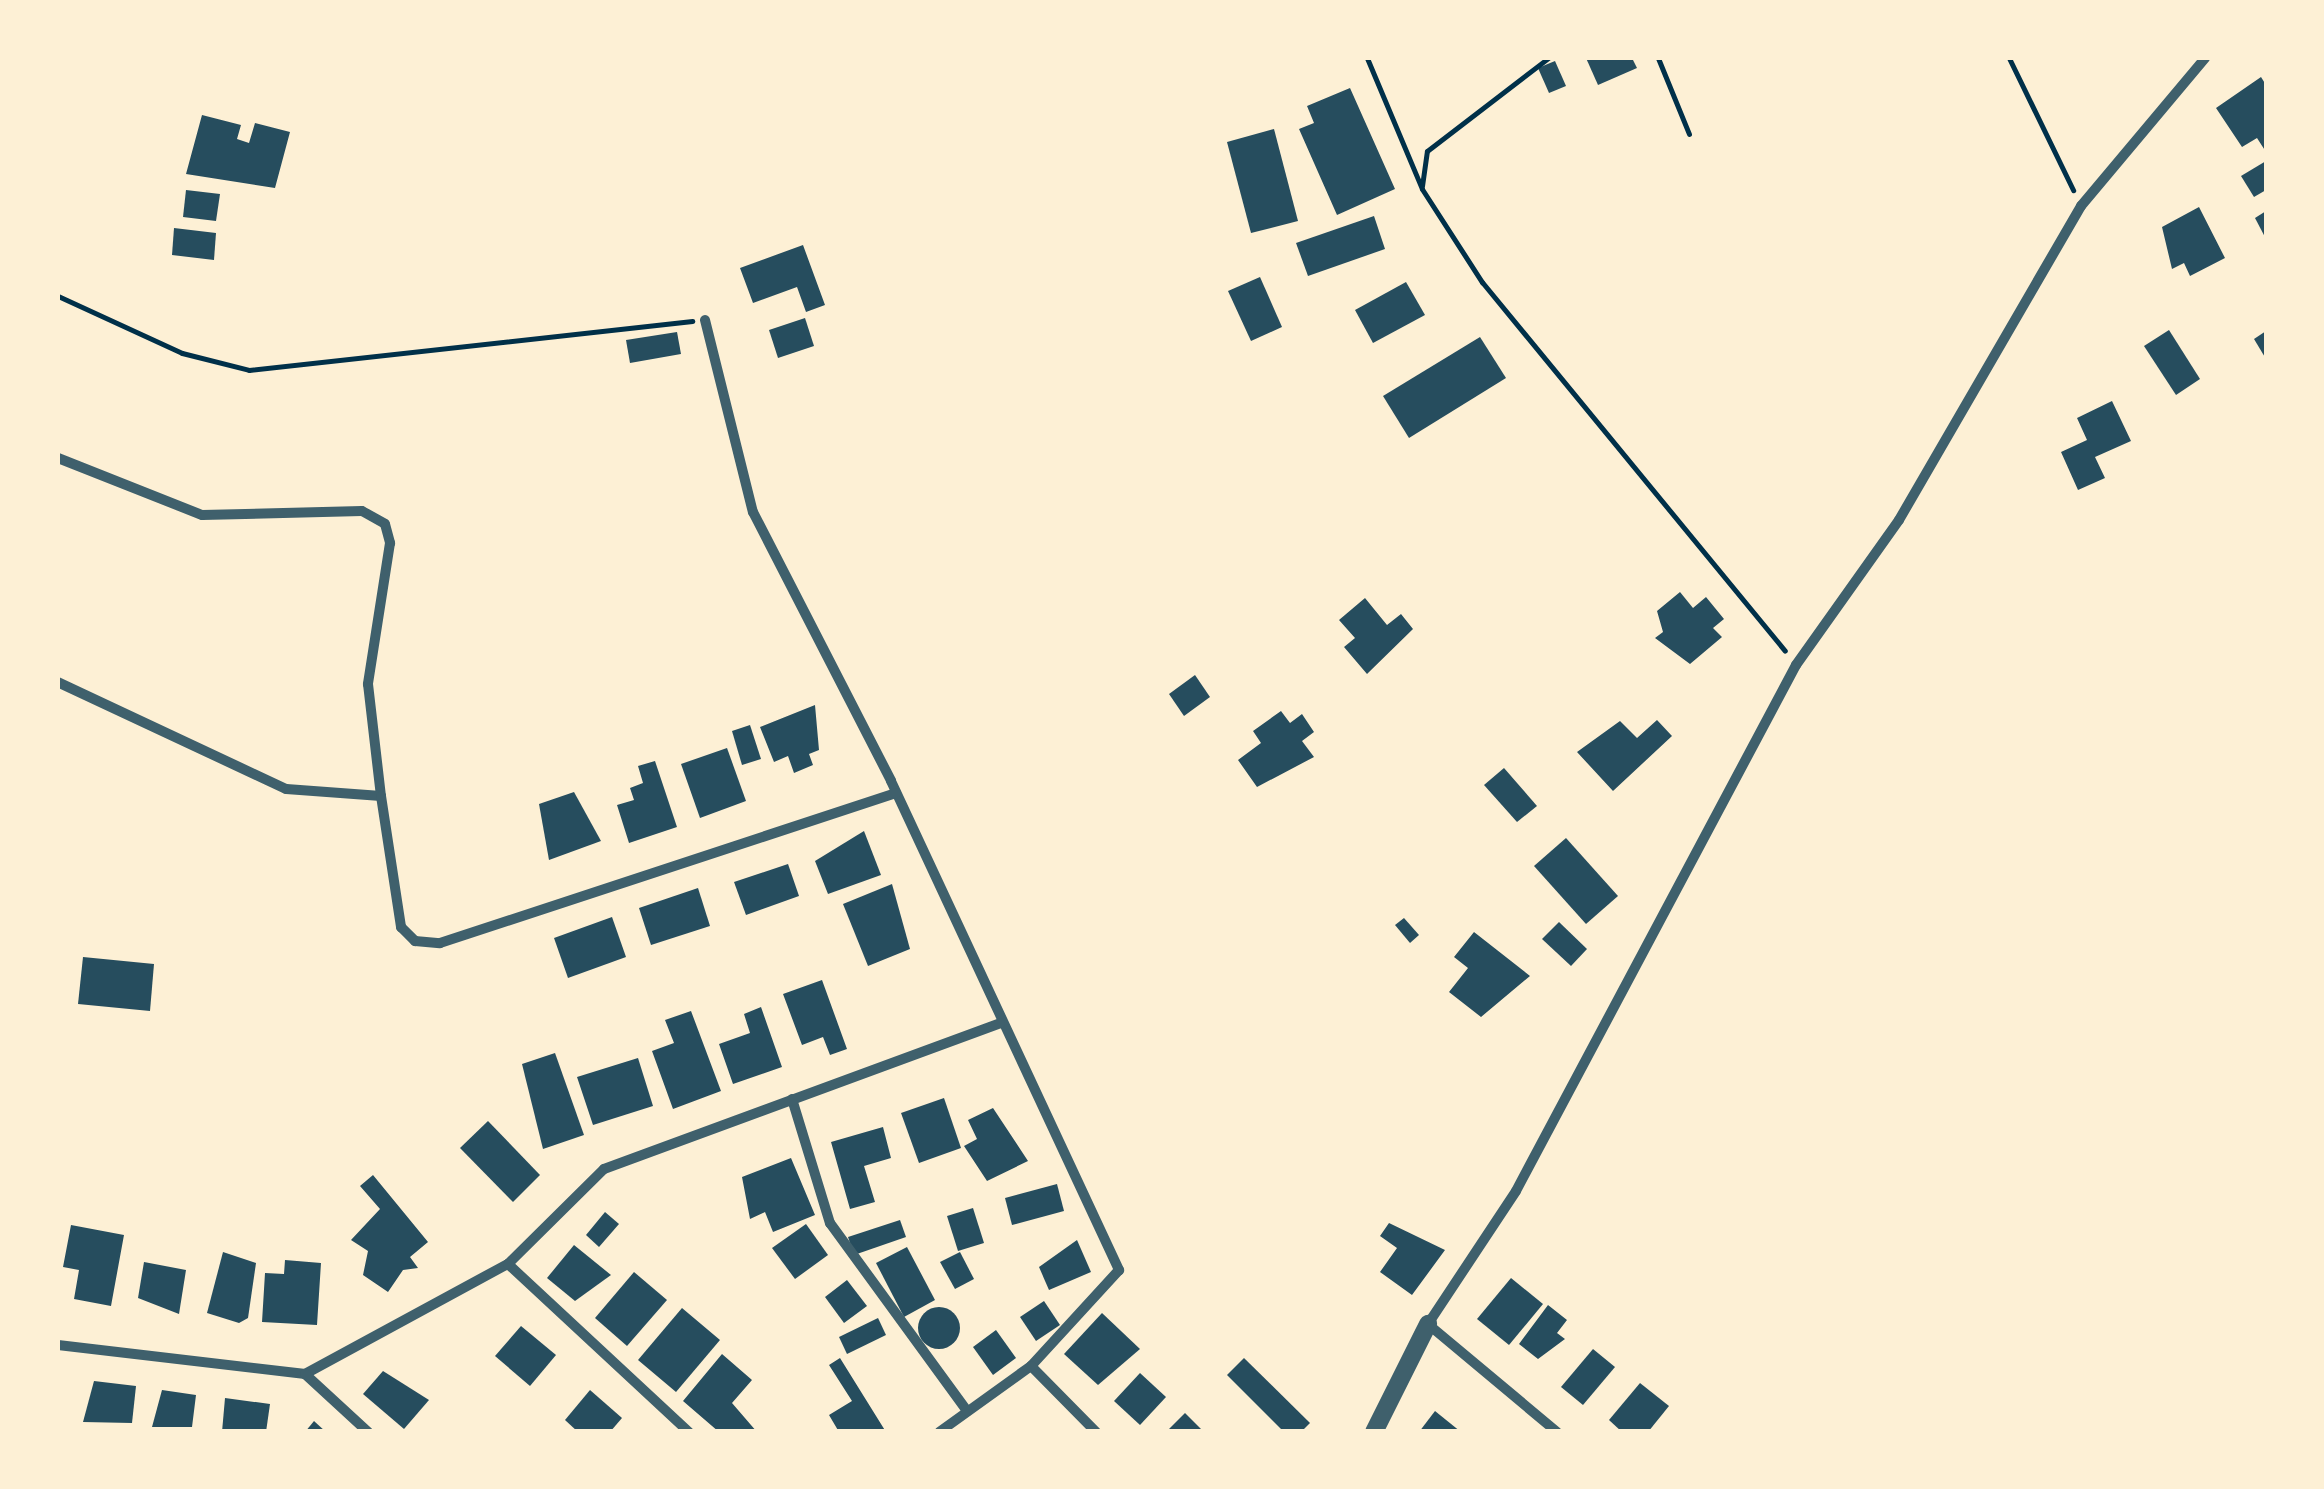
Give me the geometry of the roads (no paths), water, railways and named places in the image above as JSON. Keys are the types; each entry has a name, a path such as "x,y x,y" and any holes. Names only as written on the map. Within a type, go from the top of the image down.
{"street":[{"path":"1374,1432 1428,1324 1516,1192 1796,665 1899,520 2081,206 2205,58"},
{"path":"705,320 753,512 896,792 1118,1270 1031,1366 939,1432"},
{"path":"58,458 202,515 362,511 384,524 390,543 368,684 380,796 401,927 415,940 440,943 524,910 896,792"},
{"path":"58,682 286,789 380,796"},
{"path":"58,1345 305,1374 508,1264 604,1169 1000,1023"},
{"path":"792,1099 830,1223 966,1411"},
{"path":"508,1264 689,1432"},
{"path":"1428,1324 1556,1432"},
{"path":"1031,1366 1096,1432"},
{"path":"305,1374 368,1432"}]}
